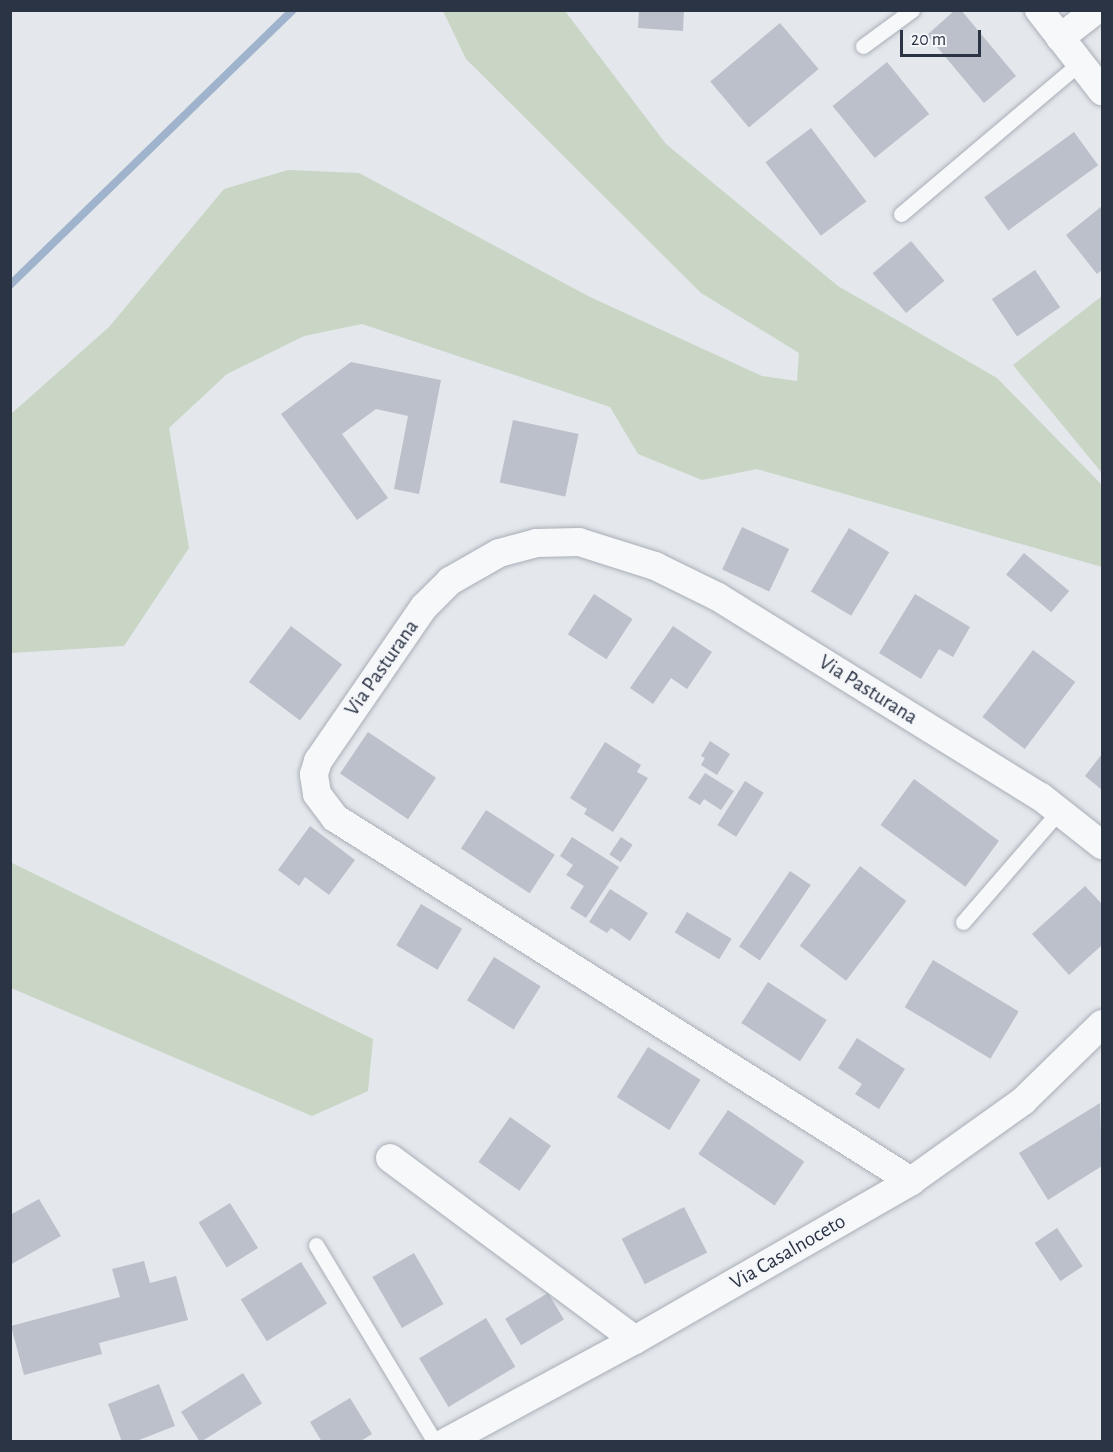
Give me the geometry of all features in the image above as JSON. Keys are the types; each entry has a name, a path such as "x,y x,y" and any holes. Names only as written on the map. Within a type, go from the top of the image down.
{"street":[{"path":"1039,10 1102,91"},
{"path":"1060,38 1096,10"},
{"name":"Via Pasturana","path":"911,1182 335,818 317,794 314,774 318,761 424,607 450,581 499,553 536,543 579,542 655,566 718,597 1059,811 1102,845"},
{"name":"Via Casalnoceto","path":"446,1442 634,1340 911,1182 1023,1101 1102,1024"},
{"path":"390,1158 634,1340"}],"lane":[{"path":"863,46 912,10"},
{"path":"901,214 1080,63"},
{"path":"963,922 1059,811"},
{"path":"316,1245 435,1442"}],"green space":[{"path":"443,11 565,11 666,144 838,286 997,378 1102,485 1102,567 757,469 702,480 638,454 610,407 362,324 304,336 227,374 169,428 189,548 124,646 11,653 11,414 109,327 224,189 288,170 359,173 590,297 762,376 797,381 799,353 701,293 466,59"},
{"path":"1102,296 1102,473 1013,365"},
{"path":"10,862 373,1039 368,1091 312,1116 11,988"}],"building":[{"path":"639,10 684,10 683,31 638,28"},
{"path":"955,10 961,10 1016,76 984,103 927,35"},
{"path":"780,23 819,69 749,127 710,81"},
{"path":"887,62 929,114 875,158 833,106"},
{"path":"811,128 866,201 821,236 765,162"},
{"path":"1074,132 1098,165 1008,230 984,197"},
{"path":"1102,206 1102,270 1097,274 1066,235"},
{"path":"911,241 944,281 906,313 873,273"},
{"path":"1035,270 1060,307 1017,336 992,299"},
{"path":"351,362 441,380 419,494 394,489 408,416 376,409 342,434 388,498 357,520 281,414"},
{"path":"513,420 579,434 565,497 500,483"},
{"path":"742,527 789,549 769,592 722,570"},
{"path":"849,528 889,552 851,616 811,591"},
{"path":"1024,553 1069,591 1051,612 1006,574"},
{"path":"594,594 633,619 606,659 568,634"},
{"path":"915,594 970,627 953,657 939,649 921,679 879,653"},
{"path":"291,626 342,665 300,720 249,682"},
{"path":"673,626 712,652 687,689 671,678 653,704 630,688"},
{"path":"1033,650 1075,682 1025,749 982,717"},
{"path":"368,732 436,778 408,819 340,773"},
{"path":"710,741 730,754 717,775 701,765 705,758 701,756"},
{"path":"605,742 641,765 637,772 648,778 613,832 584,814 587,809 570,798"},
{"path":"1102,754 1102,790 1085,776"},
{"path":"705,773 734,791 721,810 704,799 700,805 688,798"},
{"path":"914,779 999,841 965,887 880,825"},
{"path":"745,781 764,793 736,837 717,825"},
{"path":"486,810 555,855 530,893 461,849"},
{"path":"310,826 355,860 329,895 305,877 299,886 278,870"},
{"path":"572,837 619,867 586,918 570,908 584,886 566,875 573,865 560,856"},
{"path":"621,837 633,845 621,862 609,854"},
{"path":"860,866 906,901 846,981 800,946"},
{"path":"790,871 811,885 760,960 739,946"},
{"path":"1085,886 1102,904 1102,945 1069,975 1032,934"},
{"path":"610,889 648,913 630,941 611,928 607,933 589,922"},
{"path":"421,904 462,929 437,970 396,945"},
{"path":"687,912 732,939 719,959 675,933"},
{"path":"494,957 541,986 514,1029 467,1000"},
{"path":"933,960 1019,1012 990,1059 905,1007"},
{"path":"768,982 827,1020 800,1061 741,1023"},
{"path":"857,1038 905,1069 879,1109 855,1094 862,1084 838,1068"},
{"path":"648,1047 701,1080 669,1130 617,1097"},
{"path":"1100,1103 1102,1166 1048,1200 1019,1153"},
{"path":"728,1110 804,1161 775,1205 698,1154"},
{"path":"510,1117 551,1146 519,1191 478,1162"},
{"path":"39,1199 61,1236 10,1265 10,1215"},
{"path":"230,1203 258,1248 227,1268 199,1223"},
{"path":"684,1207 707,1252 645,1284 622,1239"},
{"path":"1057,1228 1083,1266 1060,1281 1035,1243"},
{"path":"414,1253 444,1304 402,1328 372,1277"},
{"path":"144,1261 150,1283 176,1276 188,1320 99,1343 102,1354 24,1375 11,1326 120,1297 112,1269"},
{"path":"301,1262 327,1304 267,1341 241,1300"},
{"path":"548,1293 564,1320 521,1345 505,1319"},
{"path":"486,1318 515,1367 448,1407 419,1358"},
{"path":"243,1373 262,1404 201,1442 181,1412"},
{"path":"159,1384 175,1426 134,1442 122,1442 108,1404"},
{"path":"350,1398 372,1434 359,1442 322,1442 310,1422"}],"waterway":[{"path":"10,285 293,10"}]}
